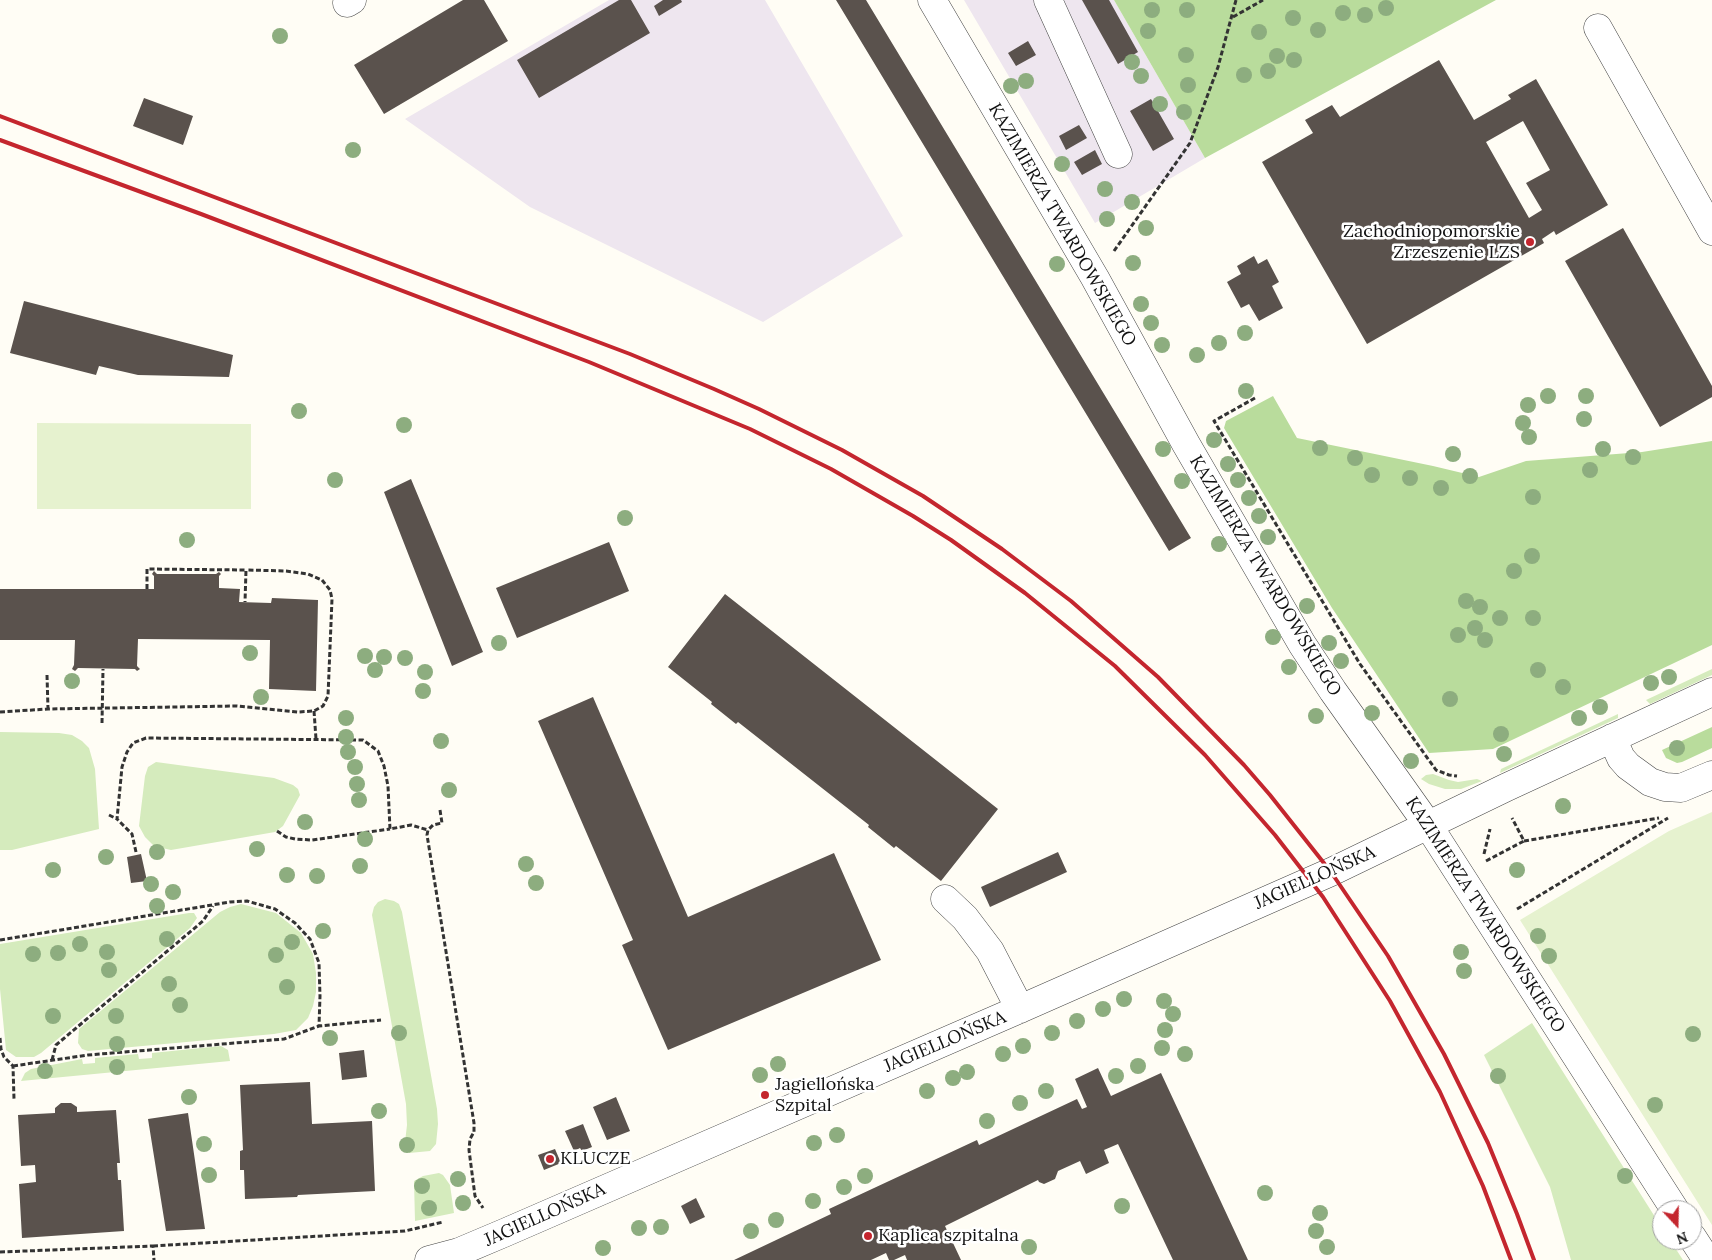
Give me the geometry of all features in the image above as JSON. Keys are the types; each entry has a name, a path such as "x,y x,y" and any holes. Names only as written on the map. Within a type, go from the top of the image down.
{"street":[{"name":"KAZIMIERZA TWARDOWSKIEGO","path":"932,0 1095,278 1186,444 1302,644 1428,825 1669,1200"},
{"path":"1048,0 1118,154"},
{"path":"1598,28 1712,231"},
{"name":"JAGIELLOŃSKA","path":"429,1260 459,1252 497,1236 1339,868 1712,692"},
{"path":"1612,738 1621,758 1628,766 1639,776 1665,788 1681,788 1712,775"},
{"path":"945,899 965,918 990,952 1020,1009"}],"path":[{"path":"1095,278 1190,143 1218,67 1236,0"},
{"path":"1232,17 1263,0"},
{"path":"1255,398 1214,422 1360,664 1428,760"},
{"path":"0,712 48,709 237,706 298,712 314,711 323,706 328,696 332,599 330,590 322,580 308,574 286,571 147,569 148,589"},
{"path":"245,602 246,570"},
{"path":"102,723 103,669"},
{"path":"47,675 48,709"},
{"path":"314,711 316,739"},
{"path":"117,820 122,767 127,752 134,743 146,738 363,740 378,751 384,766 388,786 390,829"},
{"path":"440,810 442,823 438,823 428,830 427,835 474,1123 474,1132 470,1139 469,1150 475,1196 485,1211 476,1214"},
{"path":"1509,813 1524,841"},
{"path":"109,814 132,834 136,852"},
{"path":"1484,862 1524,841 1670,816 1509,914"},
{"path":"277,831 286,837 312,840 411,825 428,830"},
{"path":"0,940 230,902 247,901 260,904 276,909 310,939 319,963 319,1026"},
{"path":"52,1060 56,1045 203,921 213,905"},
{"path":"13,1066 88,1055 284,1039 319,1026 381,1020"},
{"path":"0,1038 4,1057 13,1066 14,1099"},
{"path":"0,1252 153,1246 405,1231 448,1221"},
{"path":"153,1246 154,1260"}],"shaded area":[{"path":"609,0 765,0 903,236 763,322 530,207 405,119"},
{"path":"964,0 1114,0 1205,158 1095,223"}],"green space":[{"path":"1114,0 1496,0 1205,158"},
{"path":"1273,396 1297,438 1479,477 1526,461 1642,452 1712,441 1712,645 1493,749 1429,753 1332,608 1224,428 1226,421"},
{"path":"37,423 251,424 251,509 37,509"},
{"path":"1712,669 1712,675 1650,704 1646,700"},
{"path":"1618,714 1618,718 1500,773 1501,769"},
{"path":"1712,727 1712,748 1682,762 1677,763 1666,758 1662,750"},
{"path":"0,732 59,733 72,735 82,741 89,748 95,769 99,829 12,850 0,850"},
{"path":"156,762 274,778 293,785 298,789 300,795 283,826 275,832 171,850 162,848 153,845 145,837 139,826 145,776 148,767"},
{"path":"1433,774 1458,782 1477,779 1482,781 1461,789 1445,789 1429,784 1421,779 1426,775"},
{"path":"1712,812 1712,1225 1702,1209 1702,1200 1696,1200 1520,920 1669,831"},
{"path":"385,899 399,904 402,912 437,1109 436,1144 430,1151 409,1153 405,1142 407,1125 406,1104 372,915 374,907 378,902"},
{"path":"241,904 276,913 301,933 313,954 316,992 313,1006 308,1018 296,1030 274,1034 88,1051 82,1049 78,1043 79,1029 220,912"},
{"path":"194,913 197,918 190,928 41,1053 34,1057 16,1057 6,1050 0,989 0,944"},
{"path":"1532,1023 1652,1212 1652,1250 1676,1250 1683,1260 1571,1260 1550,1187 1484,1055"},
{"path":"221,1046 228,1050 230,1061 21,1081 25,1073 31,1069 82,1059 83,1064 95,1063 95,1058 138,1054 139,1059 152,1058 152,1053"},
{"path":"439,1173 443,1175 450,1185 454,1213 415,1221 414,1181 423,1176"}],"building":[{"path":"463,0 484,0 508,41 384,114 354,65"},
{"path":"619,0 631,0 650,33 539,98 517,60"},
{"path":"663,0 681,0 682,2 659,16 654,6"},
{"path":"836,0 866,0 1191,538 1169,551"},
{"path":"1082,0 1109,0 1138,52 1118,64"},
{"path":"1028,41 1036,55 1016,66 1008,53"},
{"path":"1439,60 1474,120 1511,99 1508,95 1536,79 1608,205 1556,235 1554,231 1542,239 1544,243 1367,344 1262,162 1313,133 1305,120 1332,105 1340,117","holes":["1523,121 1550,170 1526,183 1542,210 1529,218 1486,142"]},
{"path":"144,98 193,116 183,145 133,126"},
{"path":"1151,99 1174,139 1153,151 1130,111"},
{"path":"1079,125 1087,138 1066,150 1059,136"},
{"path":"1095,150 1102,164 1082,175 1074,162"},
{"path":"1623,228 1712,386 1712,397 1660,427 1565,261"},
{"path":"1254,256 1258,264 1267,259 1279,282 1272,286 1283,308 1259,321 1249,304 1241,308 1227,282 1241,274 1237,266"},
{"path":"24,301 233,355 229,377 138,375 99,366 96,375 10,353"},
{"path":"411,479 483,652 452,666 384,492"},
{"path":"609,542 629,591 517,638 496,588"},
{"path":"154,571 157,574 216,574 219,572 221,574 219,576 219,588 240,589 239,602 271,603 272,598 318,600 316,691 269,689 270,640 138,639 137,666 140,669 137,671 135,669 78,668 75,671 72,669 74,665 75,640 0,640 0,589 154,589 154,576 152,574"},
{"path":"725,594 998,809 941,881 896,846 894,848 868,827 869,825 738,722 736,724 668,667"},
{"path":"593,697 688,917 834,853 881,960 668,1050 622,945 633,940 538,721"},
{"path":"1058,852 1067,872 990,907 981,887"},
{"path":"141,854 147,881 131,883 127,857"},
{"path":"364,1050 367,1077 342,1080 339,1053"},
{"path":"1098,1068 1111,1096 1161,1073 1248,1260 1173,1260 1118,1144 1104,1150 1109,1163 1086,1174 1080,1161 1058,1171 1055,1179 1044,1184 1038,1180 945,1226 961,1260 907,1260 905,1255 889,1260 886,1253 871,1260 734,1260 831,1214 829,1209 977,1140 979,1145 1077,1099 1082,1109 1087,1107 1075,1079"},
{"path":"310,1082 312,1124 372,1121 375,1191 245,1199 244,1170 240,1170 240,1151 243,1150 240,1085"},
{"path":"616,1097 630,1131 607,1140 593,1107"},
{"path":"61,1103 71,1103 77,1107 77,1112 116,1110 120,1163 117,1163 118,1180 121,1180 124,1231 22,1238 19,1184 36,1182 35,1165 21,1166 18,1115 55,1113 55,1108"},
{"path":"188,1113 205,1229 166,1231 148,1119"},
{"path":"583,1124 592,1147 582,1151 580,1148 574,1151 565,1131"},
{"name":"KLUCZE","path":"555,1149 561,1163 544,1170 538,1155"},
{"path":"696,1198 705,1217 690,1224 681,1206"}],"railway":[{"path":"0,116 630,354 714,389 842,450 923,496 1002,549 1071,601 1158,677 1244,765 1331,872 1388,956 1444,1054 1488,1143 1534,1260"},
{"path":"0,140 201,214 589,362 750,429 831,469 913,516 951,540 1025,593 1115,666 1205,755 1275,835 1323,897 1390,1001 1440,1092 1483,1186 1511,1260"}],"place":[{"name":"Zachodniopomorskie Zrzeszenie LZS","path":"1530,242"},
{"name":"Jagiellońska Szpital","path":"765,1095"},
{"name":"KLUCZE","path":"550,1159"},
{"name":"Kaplica szpitalna","path":"868,1236"}]}
